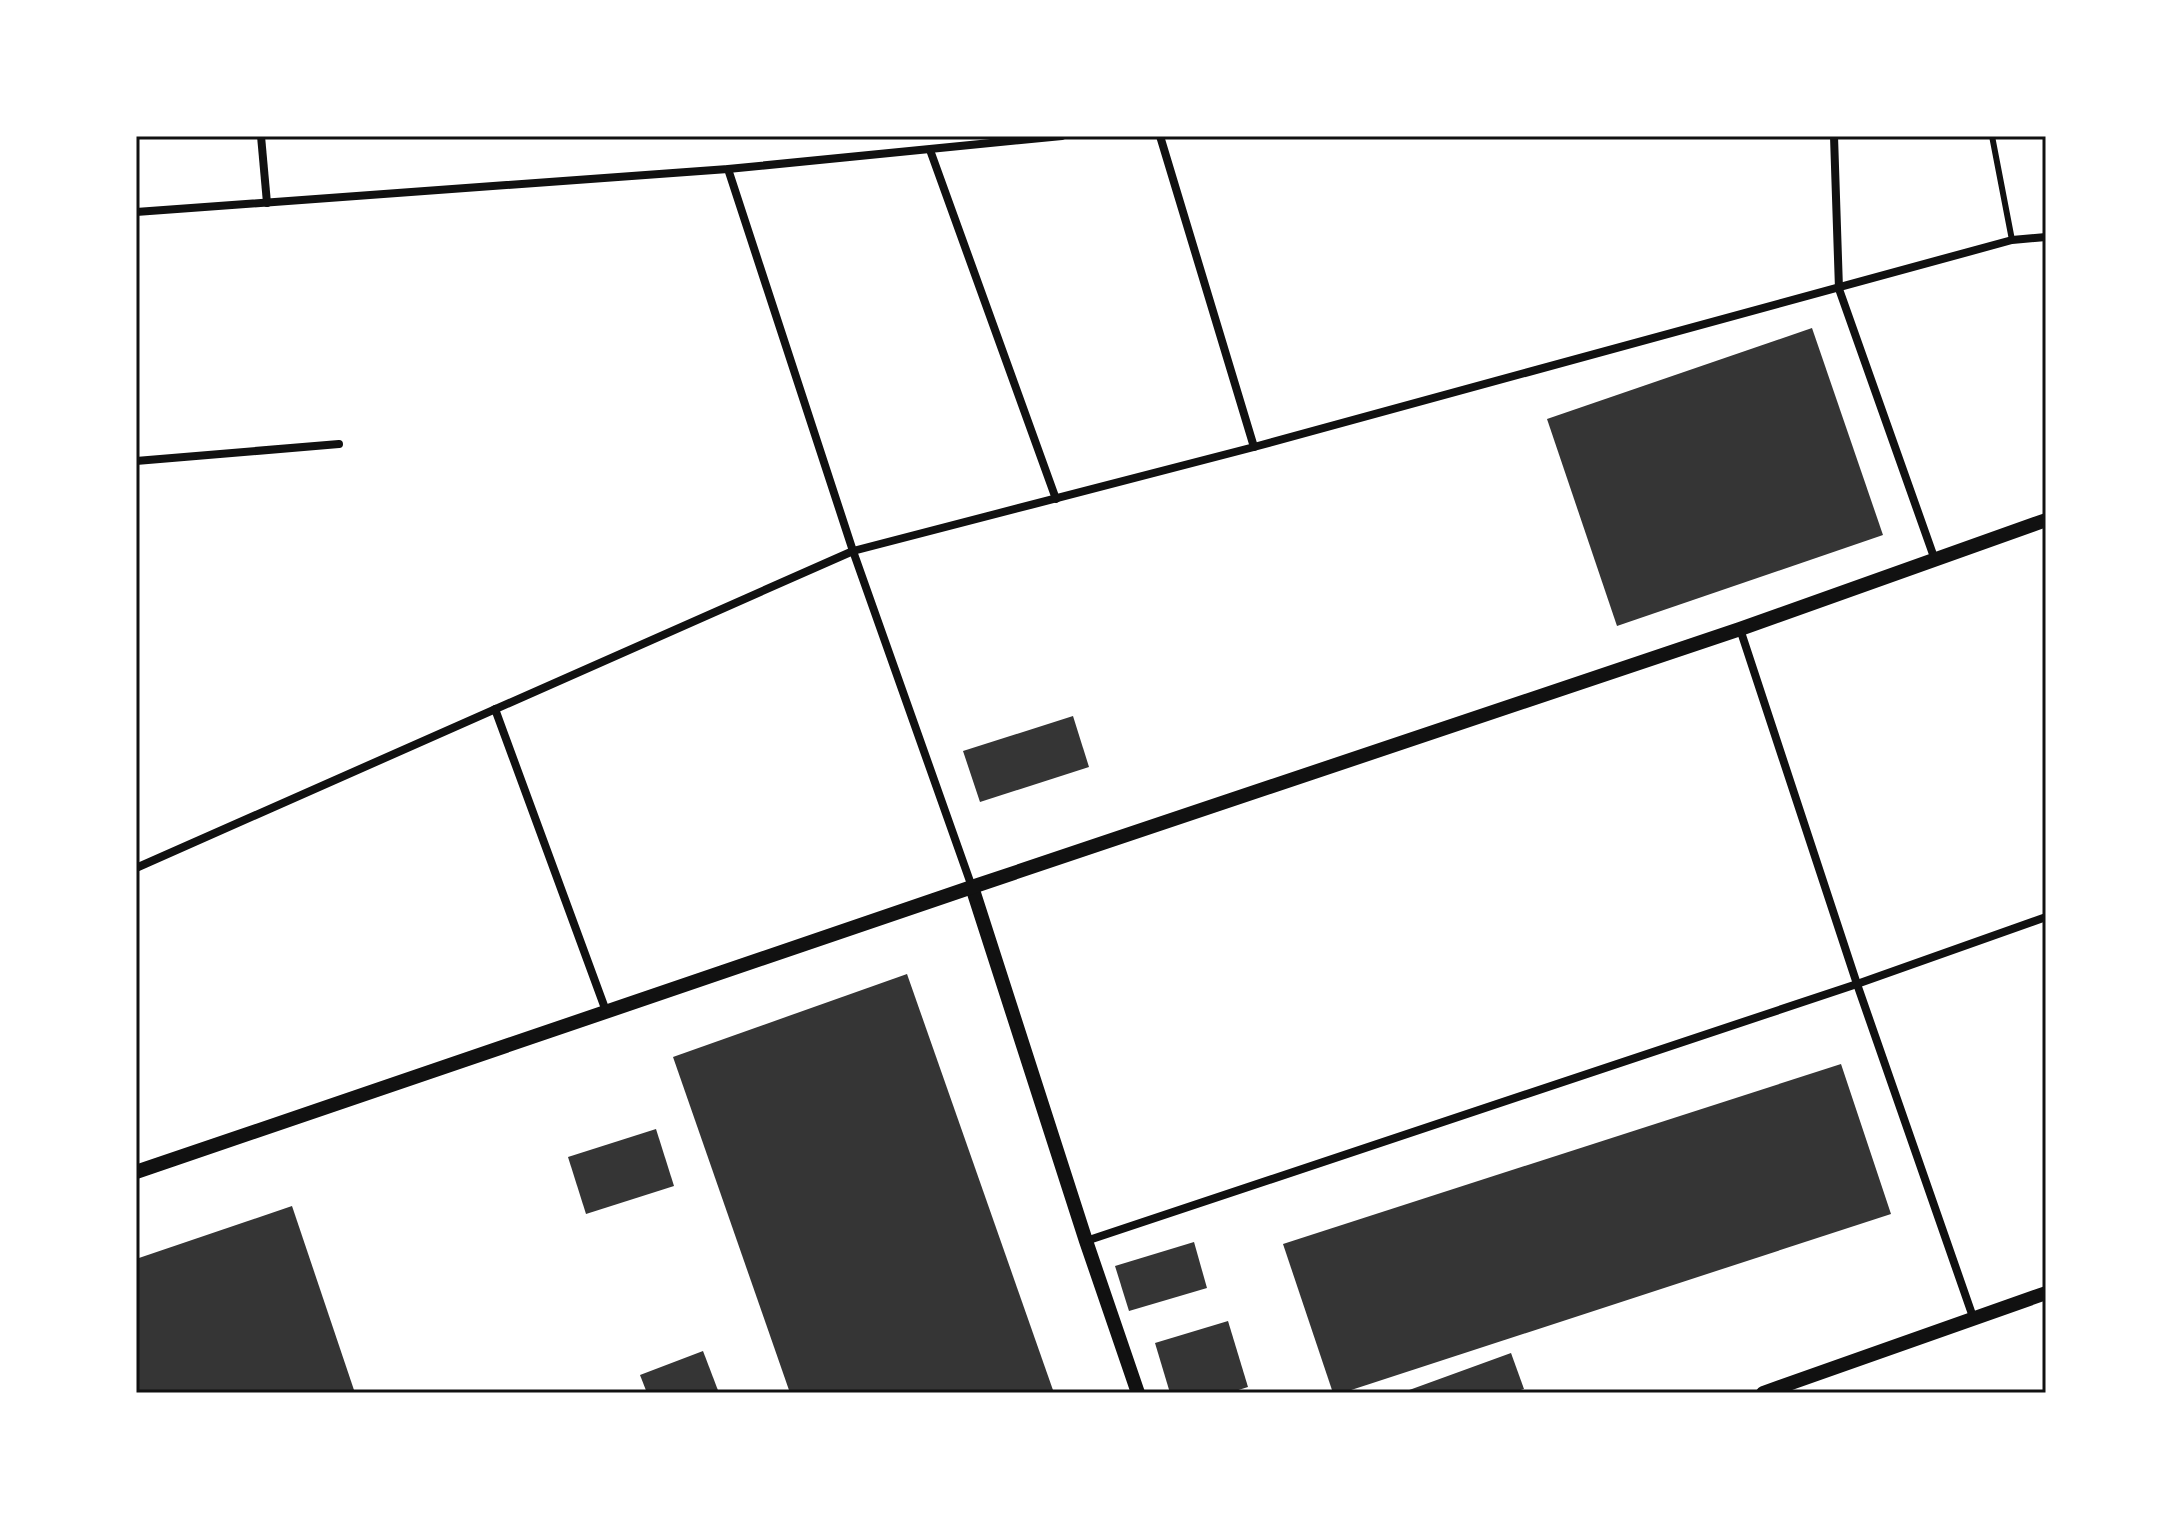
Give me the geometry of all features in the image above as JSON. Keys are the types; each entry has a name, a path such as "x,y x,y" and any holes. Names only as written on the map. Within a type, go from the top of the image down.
{"street":[{"path":"261,136 267,203"},
{"path":"136,212 728,169 1062,136"},
{"path":"1160,136 1254,447"},
{"path":"1834,136 1839,289 1935,560"},
{"path":"930,150 1056,499"},
{"path":"728,169 853,551 972,887 1138,1393"},
{"path":"136,868 853,551 1254,447 2012,240 2046,237"},
{"path":"136,461 339,444"},
{"path":"136,1172 1740,629 2046,520"},
{"path":"1740,629 1857,984 1973,1317"},
{"path":"495,709 606,1011"},
{"path":"1086,1241 1857,984 2046,917"},
{"path":"1763,1393 2046,1293"}],"lane":[{"path":"1992,136 2012,240"}],"building":[{"path":"1812,328 1883,535 1617,626 1547,419"},
{"path":"1073,716 1089,767 980,802 963,751"},
{"path":"907,974 1054,1393 790,1393 673,1057"},
{"path":"1841,1064 1891,1214 1342,1393 1333,1393 1283,1244"},
{"path":"656,1129 674,1186 586,1214 568,1157"},
{"path":"292,1206 355,1393 136,1393 136,1259"},
{"path":"1194,1242 1207,1288 1129,1311 1115,1266"},
{"path":"1228,1321 1248,1387 1229,1393 1170,1393 1155,1343"},
{"path":"703,1351 719,1393 647,1393 640,1375"},
{"path":"1511,1353 1524,1389 1511,1393 1401,1393"}]}
